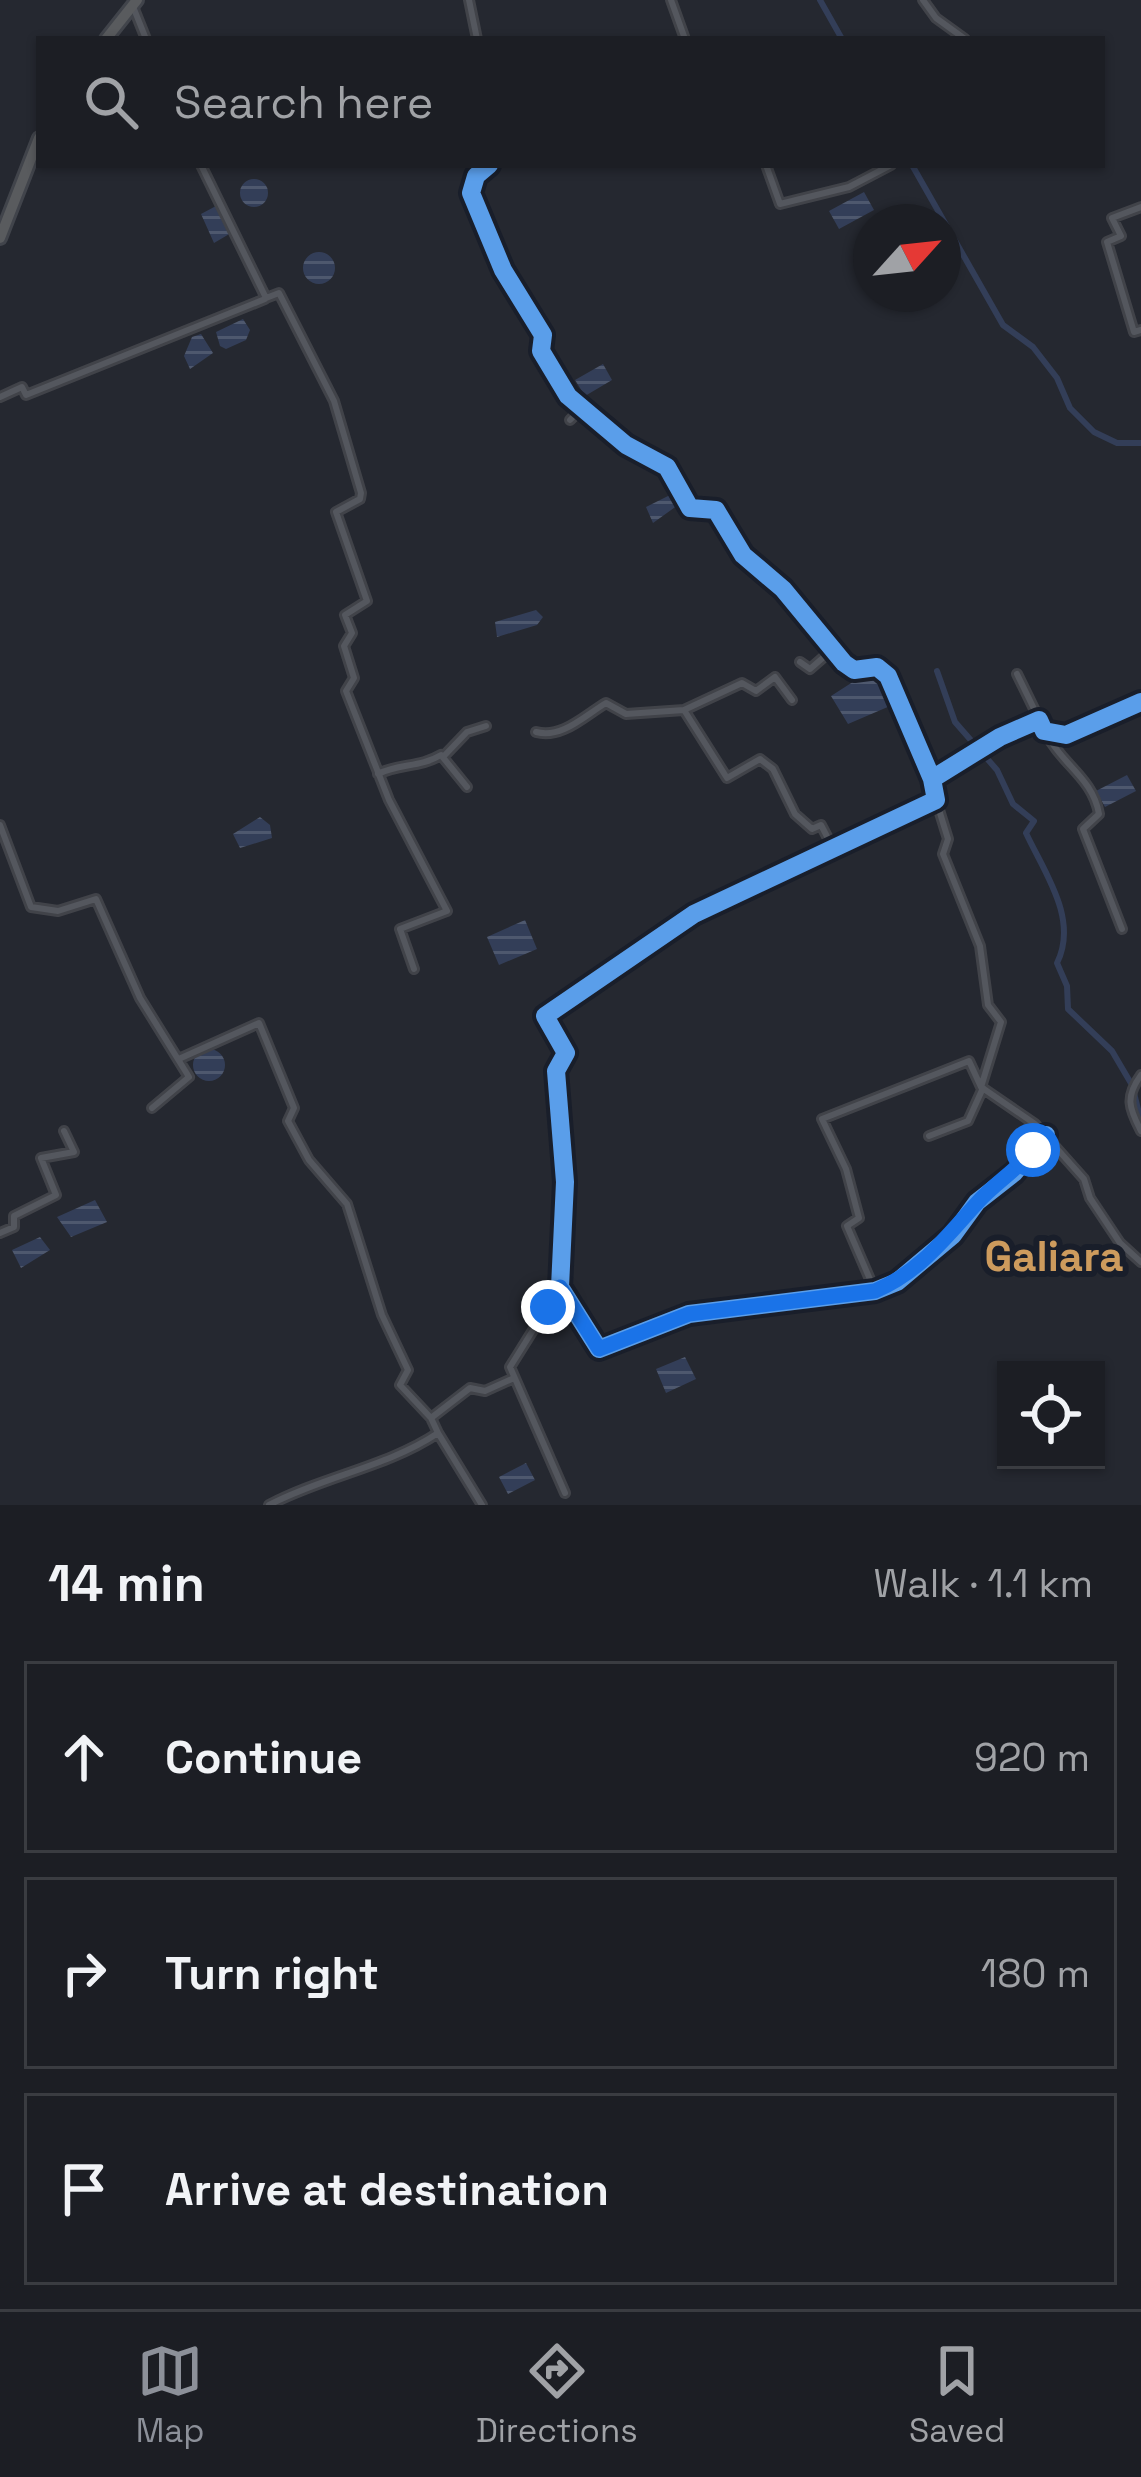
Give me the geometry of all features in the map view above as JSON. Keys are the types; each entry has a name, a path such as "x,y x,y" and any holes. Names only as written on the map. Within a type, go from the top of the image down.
{"highway":[{"path":"108,36 134,3"},
{"path":"0,238 36,146"}],"street":[{"path":"469,0 476,36"},
{"path":"671,0 684,36"},
{"path":"923,0 936,18 961,36"},
{"path":"134,3 145,36"},
{"path":"202,168 266,298"},
{"path":"485,168 476,176 471,193 503,270 543,335 541,351 580,410 667,467 690,508 716,510 743,555 783,589 854,670 869,665 888,676 932,779 948,839 943,854 960,909 980,946 988,1005 1001,1022 968,1121 929,1136"},
{"path":"767,168 780,204 849,187 886,168"},
{"path":"1141,207 1112,218 1121,236 1107,242 1134,332 1141,330"},
{"path":"0,397 22,387 26,395 280,293 317,364 362,493 360,500 336,512 367,601 345,615 352,634 344,646 354,678 346,691 378,774 447,911 400,929 414,969"},
{"path":"570,420 580,410"},
{"path":"800,662 810,669 833,650"},
{"path":"1017,674 1056,754 1084,778 1097,804 1099,814 1083,829 1122,929"},
{"path":"536,732 550,734 606,703 626,714 684,710 742,683 756,691 776,677 792,700"},
{"path":"1044,731 1066,734 1141,702"},
{"path":"684,710 727,778 760,759 773,769 795,814 812,829 821,825 832,846"},
{"path":"932,779 1039,720"},
{"path":"378,774 400,763 418,767 444,756 467,733 486,726"},
{"path":"444,756 467,787"},
{"path":"565,1493 510,1360 531,1339 560,1287 565,1182 556,1071 566,1053 545,1016 694,914 936,800"},
{"path":"0,825 31,907 58,910 96,898 140,998 181,1058 189,1081 152,1108"},
{"path":"181,1058 260,1023 294,1108 288,1121 309,1160 347,1204 382,1315 408,1370 400,1385 431,1418 482,1505"},
{"path":"875,1291 847,1226 859,1216 846,1169 822,1119 968,1061 982,1088 1046,1135 1090,1188 1090,1198 1120,1243 1141,1261"},
{"path":"1141,1075 1131,1089 1130,1112 1141,1131"},
{"path":"0,1233 14,1227 14,1216 56,1195 41,1158 74,1152 64,1131"},
{"path":"560,1287 599,1349 689,1314 875,1291 897,1282 953,1235 977,1202 1014,1173 1046,1135"},
{"path":"431,1418 470,1388 484,1390 514,1378"},
{"path":"269,1505 318,1480 397,1457 438,1433"}],"water":[{"path":"254,179 264,183 268,193 264,203 254,207 244,203 240,193 244,183"},
{"path":"864,192 871,204 853,204 853,221 839,229 829,211"},
{"path":"216,206 231,233 214,243 201,214"},
{"path":"319,252 330,257 335,268 330,279 319,284 308,279 303,268 308,257"},
{"path":"243,319 250,330 246,340 226,349 220,346 216,332"},
{"path":"201,334 213,353 190,369 184,356 192,337"},
{"path":"603,364 612,380 585,396 575,380"},
{"path":"672,494 678,505 653,523 646,507"},
{"path":"536,610 543,617 537,625 497,637 495,622"},
{"path":"873,669 889,688 890,706 848,724 831,696"},
{"path":"1127,775 1136,791 1105,807 1096,791"},
{"path":"260,817 270,825 272,838 240,848 233,834"},
{"path":"525,920 537,949 499,965 487,937"},
{"path":"209,1049 220,1054 225,1065 220,1076 209,1081 198,1076 193,1065 198,1054"},
{"path":"95,1200 107,1222 71,1237 57,1217"},
{"path":"40,1237 50,1250 21,1268 12,1250"},
{"path":"685,1357 696,1379 666,1393 656,1369"},
{"path":"526,1463 535,1480 508,1494 499,1477"}],"waterway":[{"path":"820,0 840,36"},
{"path":"914,168 1003,325 1033,347 1057,378 1070,408 1094,432 1117,443 1141,443"},
{"path":"937,671 955,722 997,770 1013,804 1034,821 1026,833 1062,913 1063,946 1057,963 1067,986 1068,1009 1112,1051 1132,1085 1141,1121"}],"cycle path":[{"path":"485,168 476,176 471,193 503,270 543,335 541,351 568,396 626,445 667,467 690,508 716,510 743,555 783,589 844,663 854,670 877,667 888,676 932,779 1000,737 1039,720 1044,731 1066,735 1141,702"},
{"path":"932,779 936,800 694,914 545,1016 566,1053 556,1071 565,1182 560,1287 599,1349 689,1314 875,1291 897,1282 953,1235 977,1202 1014,1173 1046,1135"}],"district":[{"name":"Galiara","path":"1054,1256"}],"route":[{"path":"548,1307 560,1287 599,1349 689,1314 875,1291 897,1282 953,1235 977,1202 1014,1173 1033,1150"}]}
